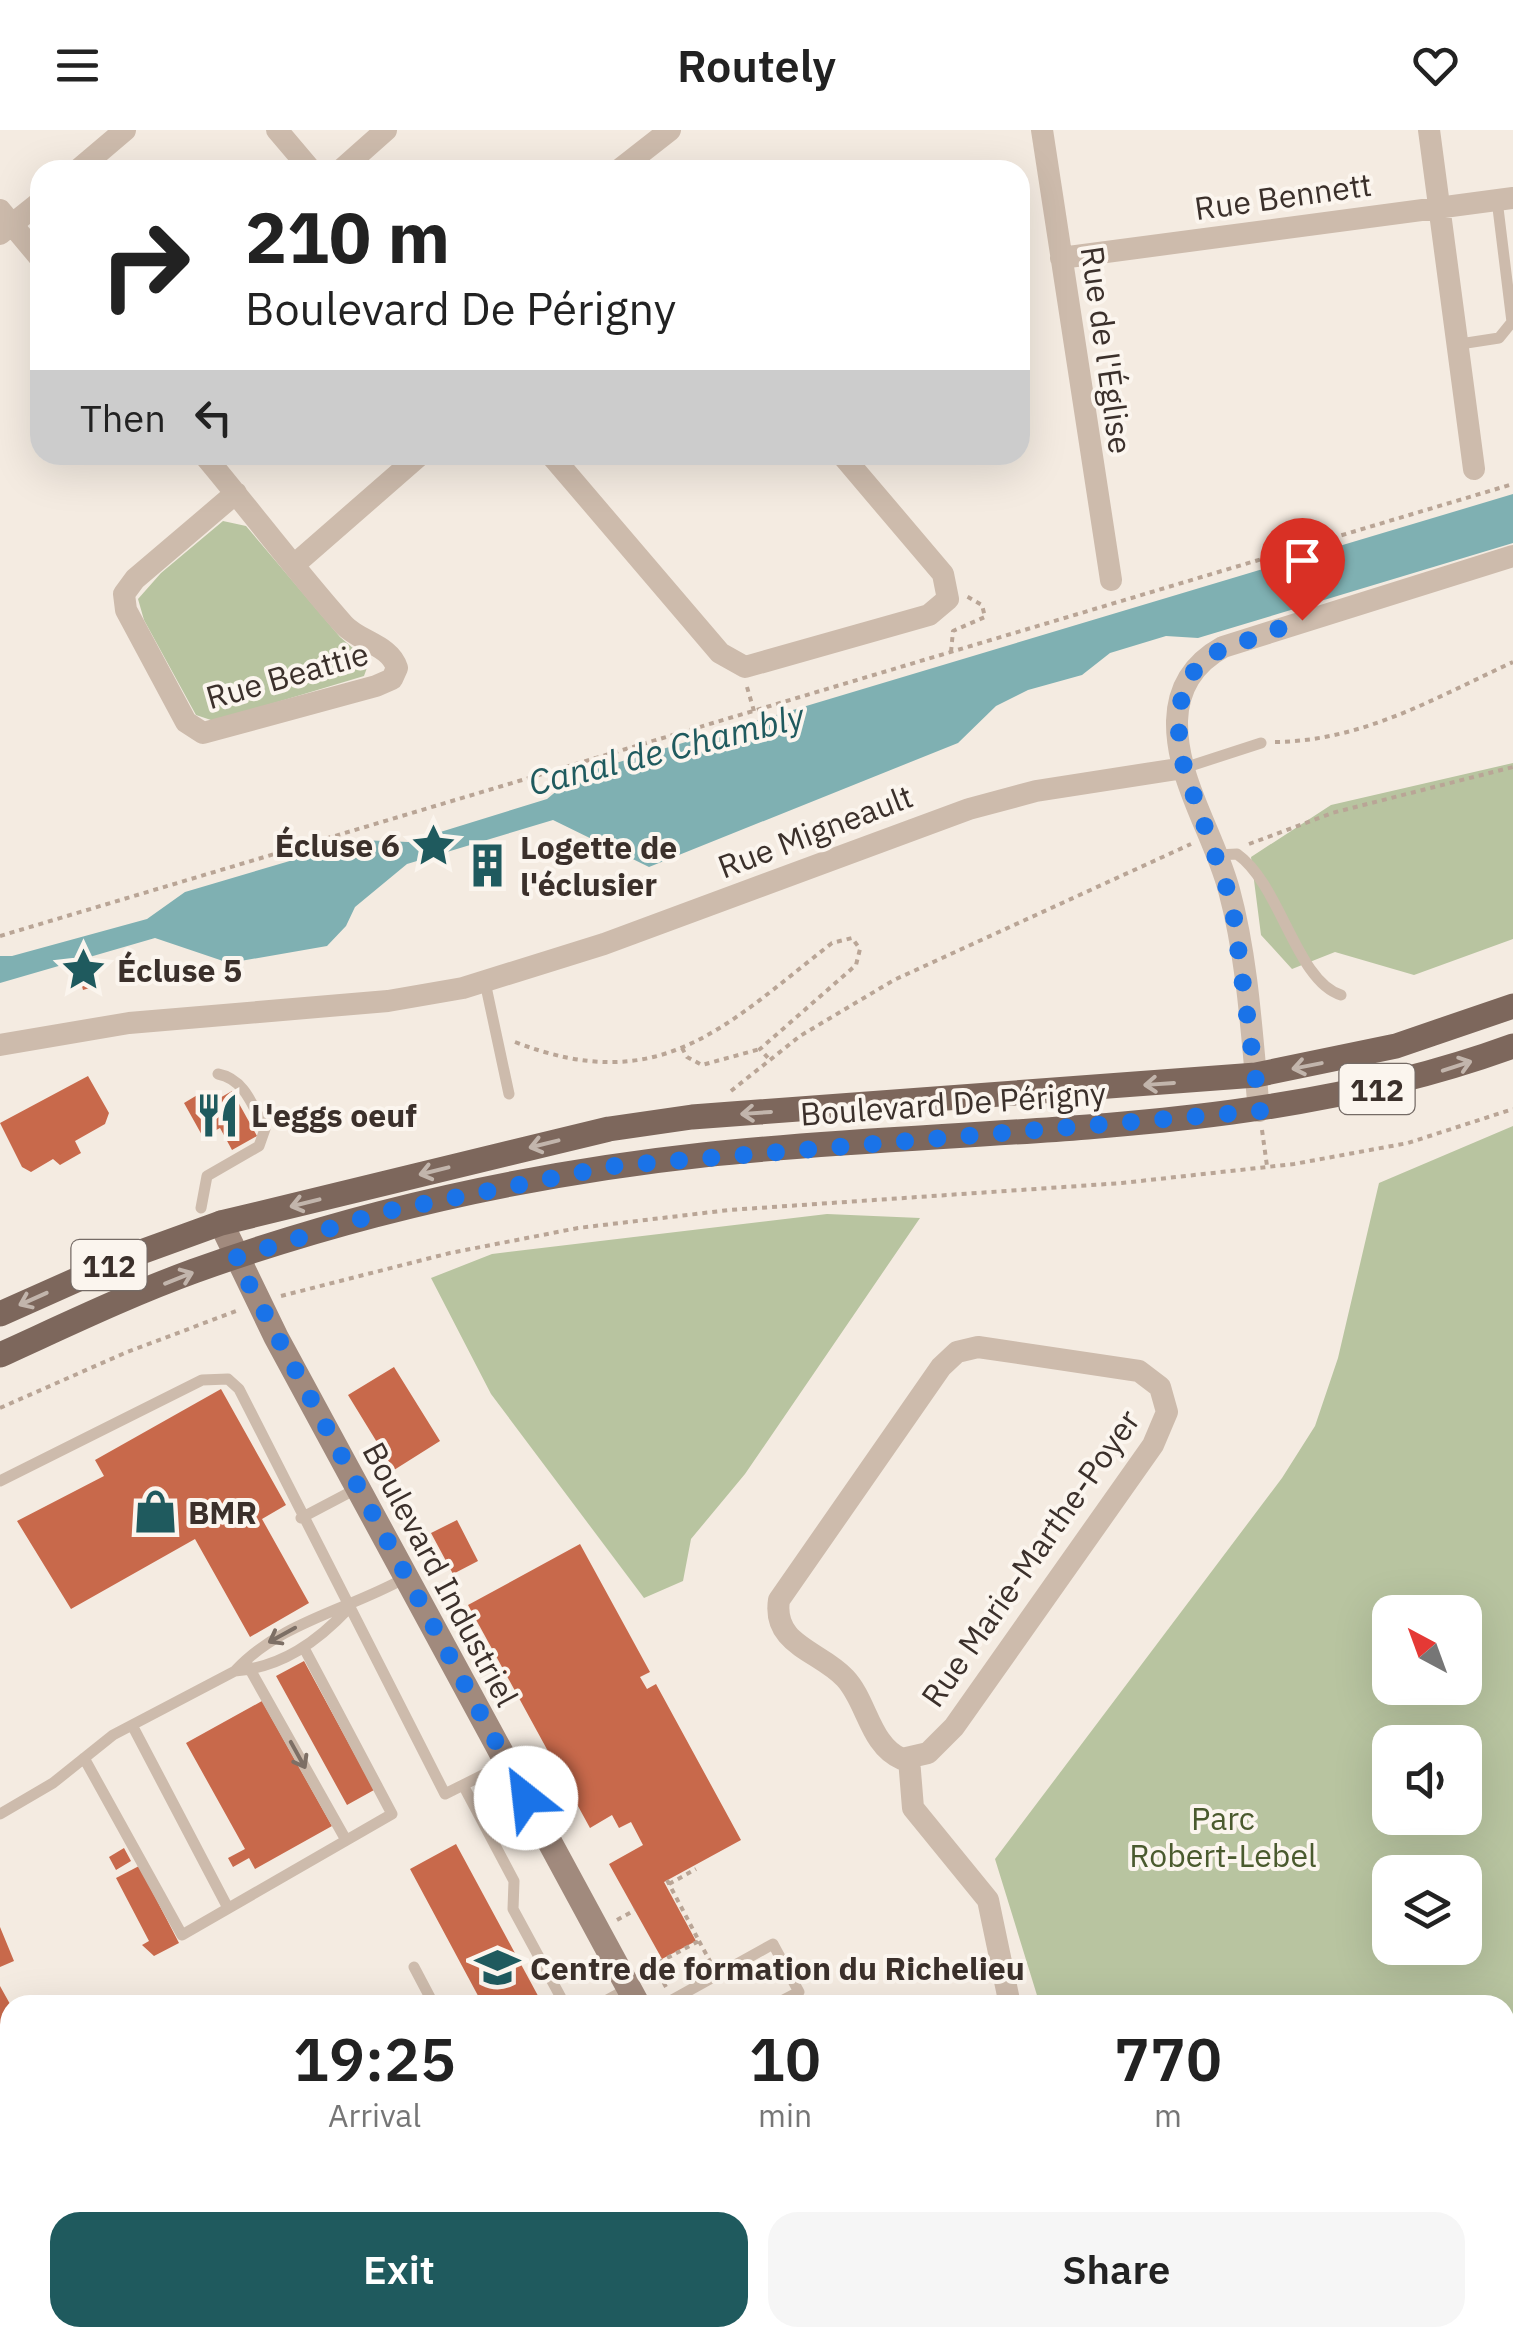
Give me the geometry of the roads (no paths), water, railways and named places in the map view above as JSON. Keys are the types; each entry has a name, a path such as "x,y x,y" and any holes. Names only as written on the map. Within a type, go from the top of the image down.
{"main road":[{"name":"Boulevard De Périgny","path":"0,1314 211,1216 634,1124 1256,1074 1396,1046 1513,1006"},
{"name":"Boulevard De Périgny","path":"0,1355 235,1258 383,1212 597,1168 709,1154 1260,1111 1397,1084 1513,1046"}],"street":[{"path":"90,160 125,130"},
{"path":"277,130 302,160"},
{"path":"352,160 386,130"},
{"path":"632,160 670,130"},
{"name":"Rue de l'Église","path":"1042,130 1111,580"},
{"path":"1429,130 1474,469"},
{"name":"Rue Bennett","path":"1061,258 1505,199"},
{"path":"30,208 4,223 30,248"},
{"name":"Rue Beattie","path":"212,465 353,634 390,654 396,674 376,686 220,732 196,732 186,722 126,610 124,594 135,579 236,494"},
{"path":"294,565 409,465"},
{"path":"560,465 720,653 745,667 929,615 948,600 943,574 850,465"},
{"path":"1260,1111 1232,903 1219,847 1184,768 1178,732 1180,702 1194,669 1206,656 1284,625 1513,556"},
{"name":"Rue Migneault","path":"0,1045 129,1023 388,1001 485,982 604,944 954,814 1025,794 1184,768"},
{"name":"Boulevard Industriel","path":"211,1216 633,1995"},
{"name":"Rue Marie-Marthe-Poyer","path":"978,1347 1132,1370 1151,1377 1163,1393 1167,1412 1153,1445 954,1727 938,1746 908,1759 886,1748 845,1678 788,1636 778,1614 782,1594 936,1374 957,1352 978,1347"},
{"path":"908,1759 913,1808 988,1900 1008,1995"}],"lane":[{"path":"1460,344 1499,338 1512,322 1505,199"},
{"path":"1184,768 1261,742"},
{"path":"1219,847 1259,874 1319,983 1341,995"},
{"path":"485,982 509,1094"},
{"path":"211,1216 207,1176 258,1146 265,1129 238,1083 218,1074"},
{"path":"0,1482 202,1380 220,1377 239,1389 295,1496 301,1518 446,1794 507,1763"},
{"path":"301,1518 358,1488"},
{"path":"248,1665 254,1650 310,1620 349,1608 406,1578"},
{"path":"0,1814 132,1725 248,1665 264,1668 304,1648 320,1638 349,1608"},
{"path":"84,1758 182,1936 392,1814 304,1648"},
{"path":"248,1665 346,1840"},
{"path":"132,1725 228,1908"},
{"path":"462,1786 514,1882 513,1908 561,1995"},
{"path":"681,1995 773,1944 799,1992 793,1995"},
{"path":"414,1967 429,1995"}],"water":[{"name":"Canal de Chambly","path":"1513,494 1513,543 1198,638 1166,636 1110,653 1082,675 1028,690 996,706 958,743 649,867 553,820 407,864 355,907 346,926 327,946 229,963 155,938 0,983 0,956 147,919 185,892 361,840 408,842 547,799 576,775"}],"place":[{"name":"Écluse 6","path":"433,845"},
{"name":"Logette de l'éclusier","path":"487,865"},
{"name":"Écluse 5","path":"84,970"},
{"name":"L'eggs oeuf","path":"218,1115"},
{"name":"BMR","path":"155,1512"},
{"name":"Centre de formation du Richelieu","path":"497,1968"}],"park label":[{"name":"Parc Robert-Lebel","path":"1223,1836"}]}
